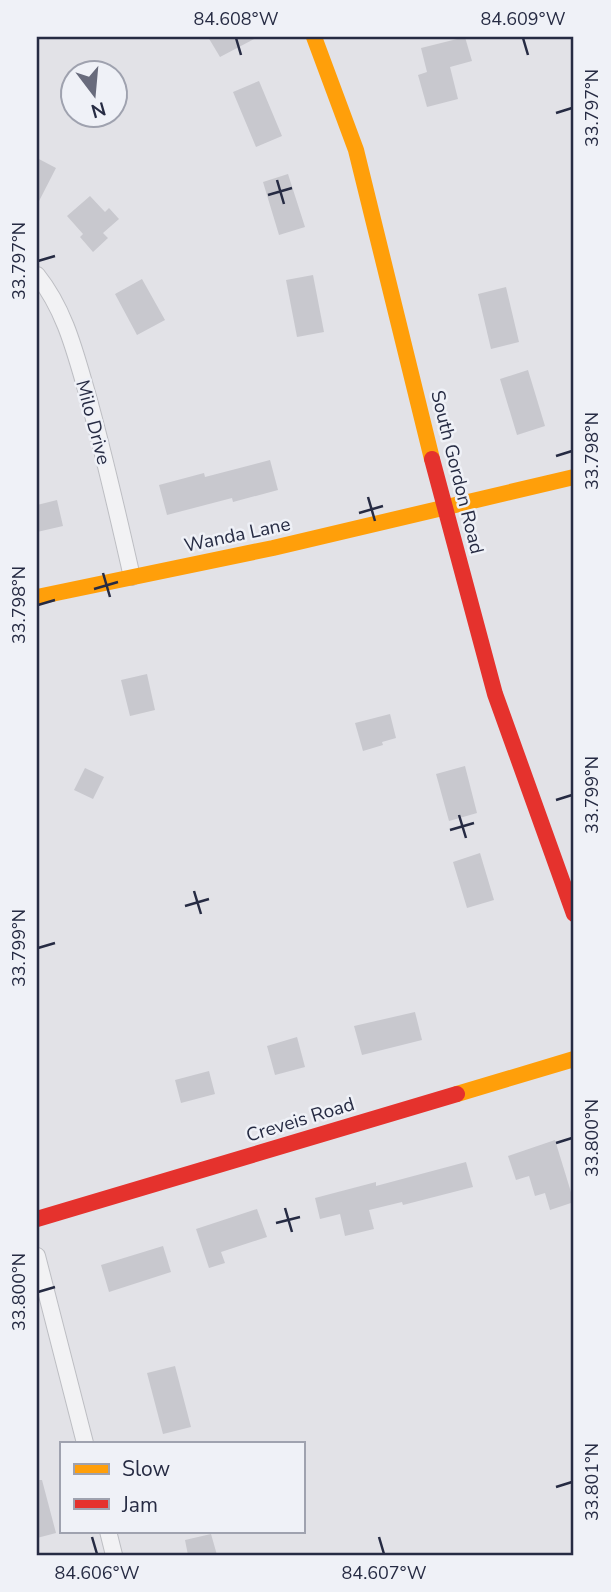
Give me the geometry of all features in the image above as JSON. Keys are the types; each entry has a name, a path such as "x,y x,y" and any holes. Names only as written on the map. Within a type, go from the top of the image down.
{"street":[{"name":"South Gordon Road","path":"314,37 356,150 444,506 495,694 574,914"},
{"name":"Milo Drive","path":"37,275 62,314 72,342 100,441 132,577"},
{"name":"Wanda Lane","path":"37,597 273,548 574,477"},
{"name":"Creveis Road","path":"37,1219 574,1059"},
{"path":"37,1255 85,1442"},
{"path":"108,1532 114,1555"}],"building":[{"path":"208,37 258,37 220,57"},
{"path":"465,37 472,61 450,67 458,99 427,107 418,75 427,72 421,48"},
{"path":"259,81 282,136 256,147 233,92"},
{"path":"37,158 56,168 37,205"},
{"path":"288,174 305,227 279,235 263,182"},
{"path":"90,196 105,212 109,208 119,219 103,233 108,238 93,252 80,237 83,234 67,216"},
{"path":"313,275 324,332 297,337 286,280"},
{"path":"142,279 165,320 137,335 115,294"},
{"path":"506,287 519,342 491,349 478,294"},
{"path":"528,370 545,426 517,435 500,379"},
{"path":"270,460 278,490 233,502 232,498 167,515 159,485 204,473 205,477"},
{"path":"57,500 63,526 37,532 37,505"},
{"path":"147,674 155,710 130,716 121,680"},
{"path":"390,714 396,738 363,751 355,723"},
{"path":"465,766 477,813 449,821 436,774"},
{"path":"85,768 104,777 93,799 74,790"},
{"path":"480,853 494,900 467,908 453,862"},
{"path":"415,1012 422,1040 362,1055 354,1026"},
{"path":"297,1037 305,1067 275,1075 267,1046"},
{"path":"209,1071 215,1094 181,1103 175,1080"},
{"path":"555,1140 574,1202 550,1210 545,1193 535,1196 529,1176 516,1180 508,1156"},
{"path":"466,1162 473,1187 403,1205 402,1202 369,1210 374,1229 345,1236 340,1214 320,1219 315,1198 376,1182 376,1186"},
{"path":"257,1209 267,1237 221,1252 225,1263 209,1268 196,1229"},
{"path":"163,1246 171,1272 109,1292 101,1265"},
{"path":"175,1366 191,1427 163,1434 147,1373"},
{"path":"37,1480 42,1480 56,1533 37,1538"},
{"path":"211,1534 217,1555 188,1555 185,1540"}],"traffic: slow":[{"path":"314,37 356,150 432,459"},
{"path":"37,597 273,548 574,477"},
{"path":"457,1094 574,1059"}],"traffic: jam":[{"path":"432,459 495,694 574,914"},
{"path":"37,1219 457,1094"}]}
